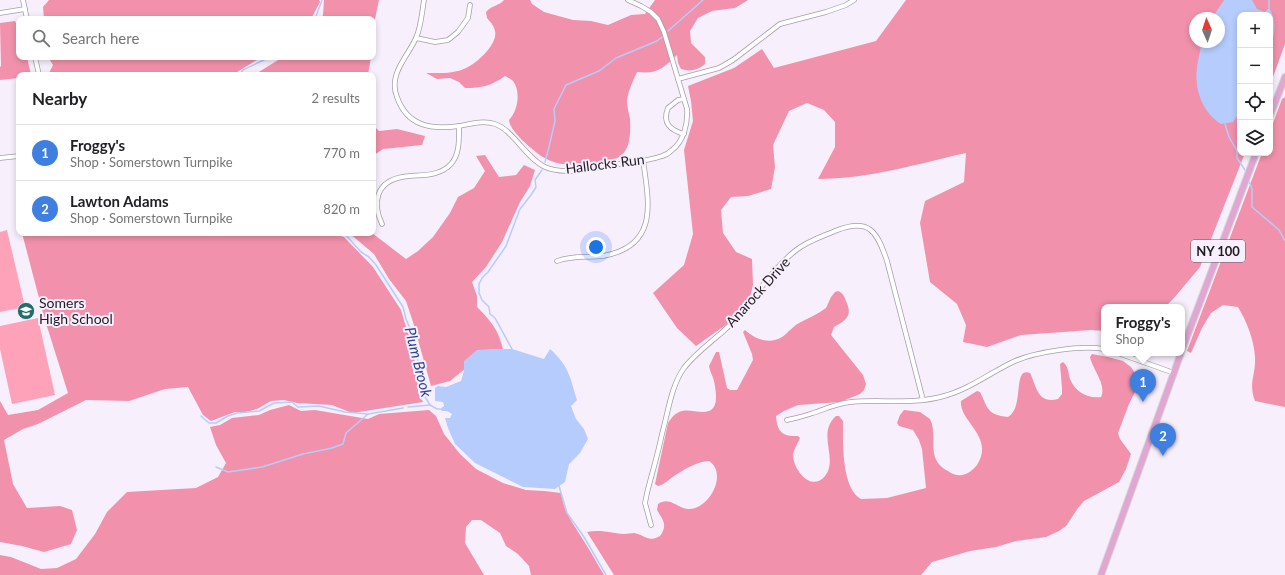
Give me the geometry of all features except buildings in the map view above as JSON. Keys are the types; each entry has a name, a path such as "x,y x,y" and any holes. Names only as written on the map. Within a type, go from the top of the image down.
{"main road":[{"path":"1273,108 1285,77"},
{"name":"NY 100","path":"1185,344 1255,156"},
{"name":"NY 100","path":"1101,575 1180,356"}],"street":[{"path":"23,0 26,16"},
{"name":"Hallocks Run","path":"424,0 416,38 396,73 396,95 400,104 410,117 420,124 436,128 485,122 496,124 540,164 550,169 568,170 578,170 662,156 670,152 678,144 684,134 687,114 664,32 658,19 651,12 628,0"},
{"path":"678,79 719,68 733,60 780,24 826,12 846,5 854,0"},
{"path":"416,38 435,42 448,40 458,32 468,18 470,5"},
{"path":"0,13 25,9"},
{"path":"36,60 38,72"},
{"path":"684,99 678,100 668,108 666,118 668,126 671,129 684,134"},
{"path":"382,224 377,214 376,202 377,197 383,187 402,177 427,175 440,172 449,166 454,160 459,144 459,126"},
{"path":"0,158 16,156"},
{"path":"557,261 570,257 597,256 615,253 632,243 639,236 647,222 649,206 643,160"},
{"name":"Anarock Drive","path":"651,525 645,503 647,493 669,405 684,368 731,323 778,267 795,250 812,240 852,226 867,226 876,235 882,246 887,261 923,400"},
{"path":"787,420 850,402 907,402 944,396 963,389 1014,362 1032,355 1066,350 1101,349"},
{"path":"1126,356 1174,373"}],"shaded area":[{"path":"49,0 319,0 320,2 313,16 44,16 43,7"},
{"path":"324,0 379,0 376,16 323,15"},
{"path":"504,0 530,0 532,4 544,12 573,20 591,21 608,25 631,15 645,14 655,0 748,0 735,8 712,11 698,18 690,31 691,43 705,57 705,64 702,66 691,70 681,69 678,63 677,55 659,70 637,72 631,86 627,103 630,119 630,131 627,149 617,158 609,161 575,165 553,162 541,156 522,140 513,130 509,120 515,112 518,95 513,81 510,79 505,76 486,86 465,88 459,82 450,78 437,79 426,73 446,73 461,70 471,66 481,58 490,47 495,36 495,31 487,18 486,12"},
{"path":"906,0 1285,0 1285,44 1273,77 1273,12 1237,12 1237,156 1244,156 1200,267 1174,298 1168,304 1101,304 1101,331 1091,330 1021,335 987,347 963,342 966,325 957,304 930,282 920,223 925,201 964,182 966,153 874,174 818,179 835,147 835,122 824,110 807,103 789,111 773,145 775,167 771,189 748,196 731,197 721,210 723,233 736,252 752,259 753,285 750,297 727,324 696,346 677,328 653,293 684,265 693,234 684,150 693,121 688,86 734,68 762,49 774,68 876,41"},
{"path":"15,21 16,60 28,60 30,72 16,72 16,78 0,80 0,23"},
{"path":"50,60 257,60 237,72 50,72 53,65"},
{"path":"278,60 370,60 368,72 259,72"},
{"path":"1285,97 1285,407 1255,401 1252,389 1255,357 1252,338 1238,307 1223,305 1211,313 1202,328 1191,353 1187,351 1261,156 1273,156 1273,123 1282,99"},
{"path":"376,128 379,131 397,129 425,136 422,145 383,149 376,154"},
{"path":"485,155 499,177 516,175 524,165 535,170 530,186 520,202 502,242 486,267 472,282 477,296 477,307 493,326 499,336 503,349 466,368 450,381 431,386 406,301 389,279 374,254 353,236 376,236 406,259 418,251 433,237 450,213 458,197 474,188 485,171 476,156"},
{"path":"7,230 25,307 0,312 0,232"},
{"path":"23,236 340,236 344,237 373,267 401,310 406,327 413,341 414,358 418,374 418,392 423,402 352,413 332,405 297,403 284,400 271,401 257,409 246,412 235,412 211,421 203,415 188,387 165,389 129,401 86,400 38,424 23,429 4,440 13,484 27,508 60,506 72,510 77,530 71,544 44,552 0,542 0,401 8,415 38,410 68,393 44,317"},
{"path":"838,291 842,294 849,310 845,320 834,327 831,335 863,375 866,384 864,390 860,394 840,402 798,405 776,416 781,432 788,435 798,436 800,438 793,455 794,461 799,472 809,481 820,481 829,469 830,462 827,438 828,430 830,423 836,416 839,416 843,421 843,452 847,475 854,493 861,499 887,498 926,488 922,449 919,440 913,430 899,426 897,423 904,410 920,412 930,419 936,460 941,466 950,472 960,475 966,474 977,465 981,455 982,446 975,430 965,416 961,401 977,391 980,392 989,410 1001,416 1008,417 1013,412 1016,405 1021,376 1025,372 1030,373 1036,389 1042,397 1051,400 1058,399 1062,394 1060,364 1063,362 1075,388 1087,396 1101,397 1101,382 1091,362 1090,357 1092,354 1123,361 1131,367 1138,378 1137,388 1118,433 1120,439 1131,454 1126,469 1119,482 1084,501 1066,526 1059,531 1046,537 1016,541 996,547 970,551 932,562 921,575 614,575 587,532 597,531 624,534 634,533 649,539 656,538 660,536 664,529 663,520 657,510 658,504 666,501 688,509 694,508 704,503 715,488 717,472 709,461 700,462 691,466 658,486 655,484 668,423 671,419 682,411 708,411 712,409 715,404 716,397 714,379 709,366 716,352 719,352 727,388 730,390 737,390 753,360 743,332 745,330 753,336 767,341 772,341 782,337 797,325 826,308 835,292"},
{"path":"38,318 55,395 12,404 0,349 0,326"},
{"path":"289,405 301,411 315,410 368,419 379,414 429,410 436,416 444,434 460,454 476,469 503,483 526,490 561,493 568,516 604,575 531,575 529,566 518,554 506,546 500,533 481,520 472,520 466,527 465,543 484,575 0,575 0,555 11,557 41,569 57,568 76,559 95,534 107,512 127,492 196,488 218,477 226,463 216,445 210,427 220,425 232,418 259,415 270,410"}],"water":[{"path":"1224,0 1252,0 1257,9 1265,12 1237,12 1237,116 1233,122 1221,124 1214,119 1204,106 1198,92 1196,75 1201,48 1225,48 1225,12 1216,12"},
{"path":"1269,8 1271,12 1265,12"},
{"path":"1273,16 1274,18 1273,40"},
{"path":"512,349 544,359 550,349 561,361 568,372 577,400 571,406 576,419 584,429 588,439 580,453 569,464 565,482 555,489 523,487 475,463 455,444 445,418 450,418 452,414 440,409 444,406 443,402 435,401 435,388 438,386 446,387 461,381 464,371 464,361 477,350"}],"waterway":[{"name":"Plum Brook","path":"316,16 322,0"},
{"path":"668,31 703,0"},
{"path":"1269,0 1269,8"},
{"path":"545,162 555,121 554,109 566,85 599,71 616,58 657,41 662,37"},
{"name":"Plum Brook","path":"241,72 264,60"},
{"path":"1225,124 1229,137 1237,151 1237,158 1245,170"},
{"path":"512,349 495,318 490,314 489,307 482,300 479,293 479,284 506,246 520,209 536,187 535,180 542,170"},
{"path":"1249,181 1252,189 1252,207 1279,230 1285,241"},
{"name":"Plum Brook","path":"347,236 361,252 369,257 376,265 403,307 406,319 415,340 424,395 430,405 440,409"},
{"path":"201,416 209,423 216,423 237,413 259,411 274,403 292,402 298,407 319,406 345,412 368,414"},
{"path":"408,407 430,405"},
{"path":"216,467 228,472 262,467 303,454 332,448 343,444 346,433 368,414 403,408"},
{"name":"Plum Brook","path":"559,486 567,513 584,537 606,575"}],"place":[{"name":"Somers High School","path":"26,311"},
{"name":"Froggy's","path":"1143,402"},
{"name":"Lawton Adams","path":"1163,456"}]}
